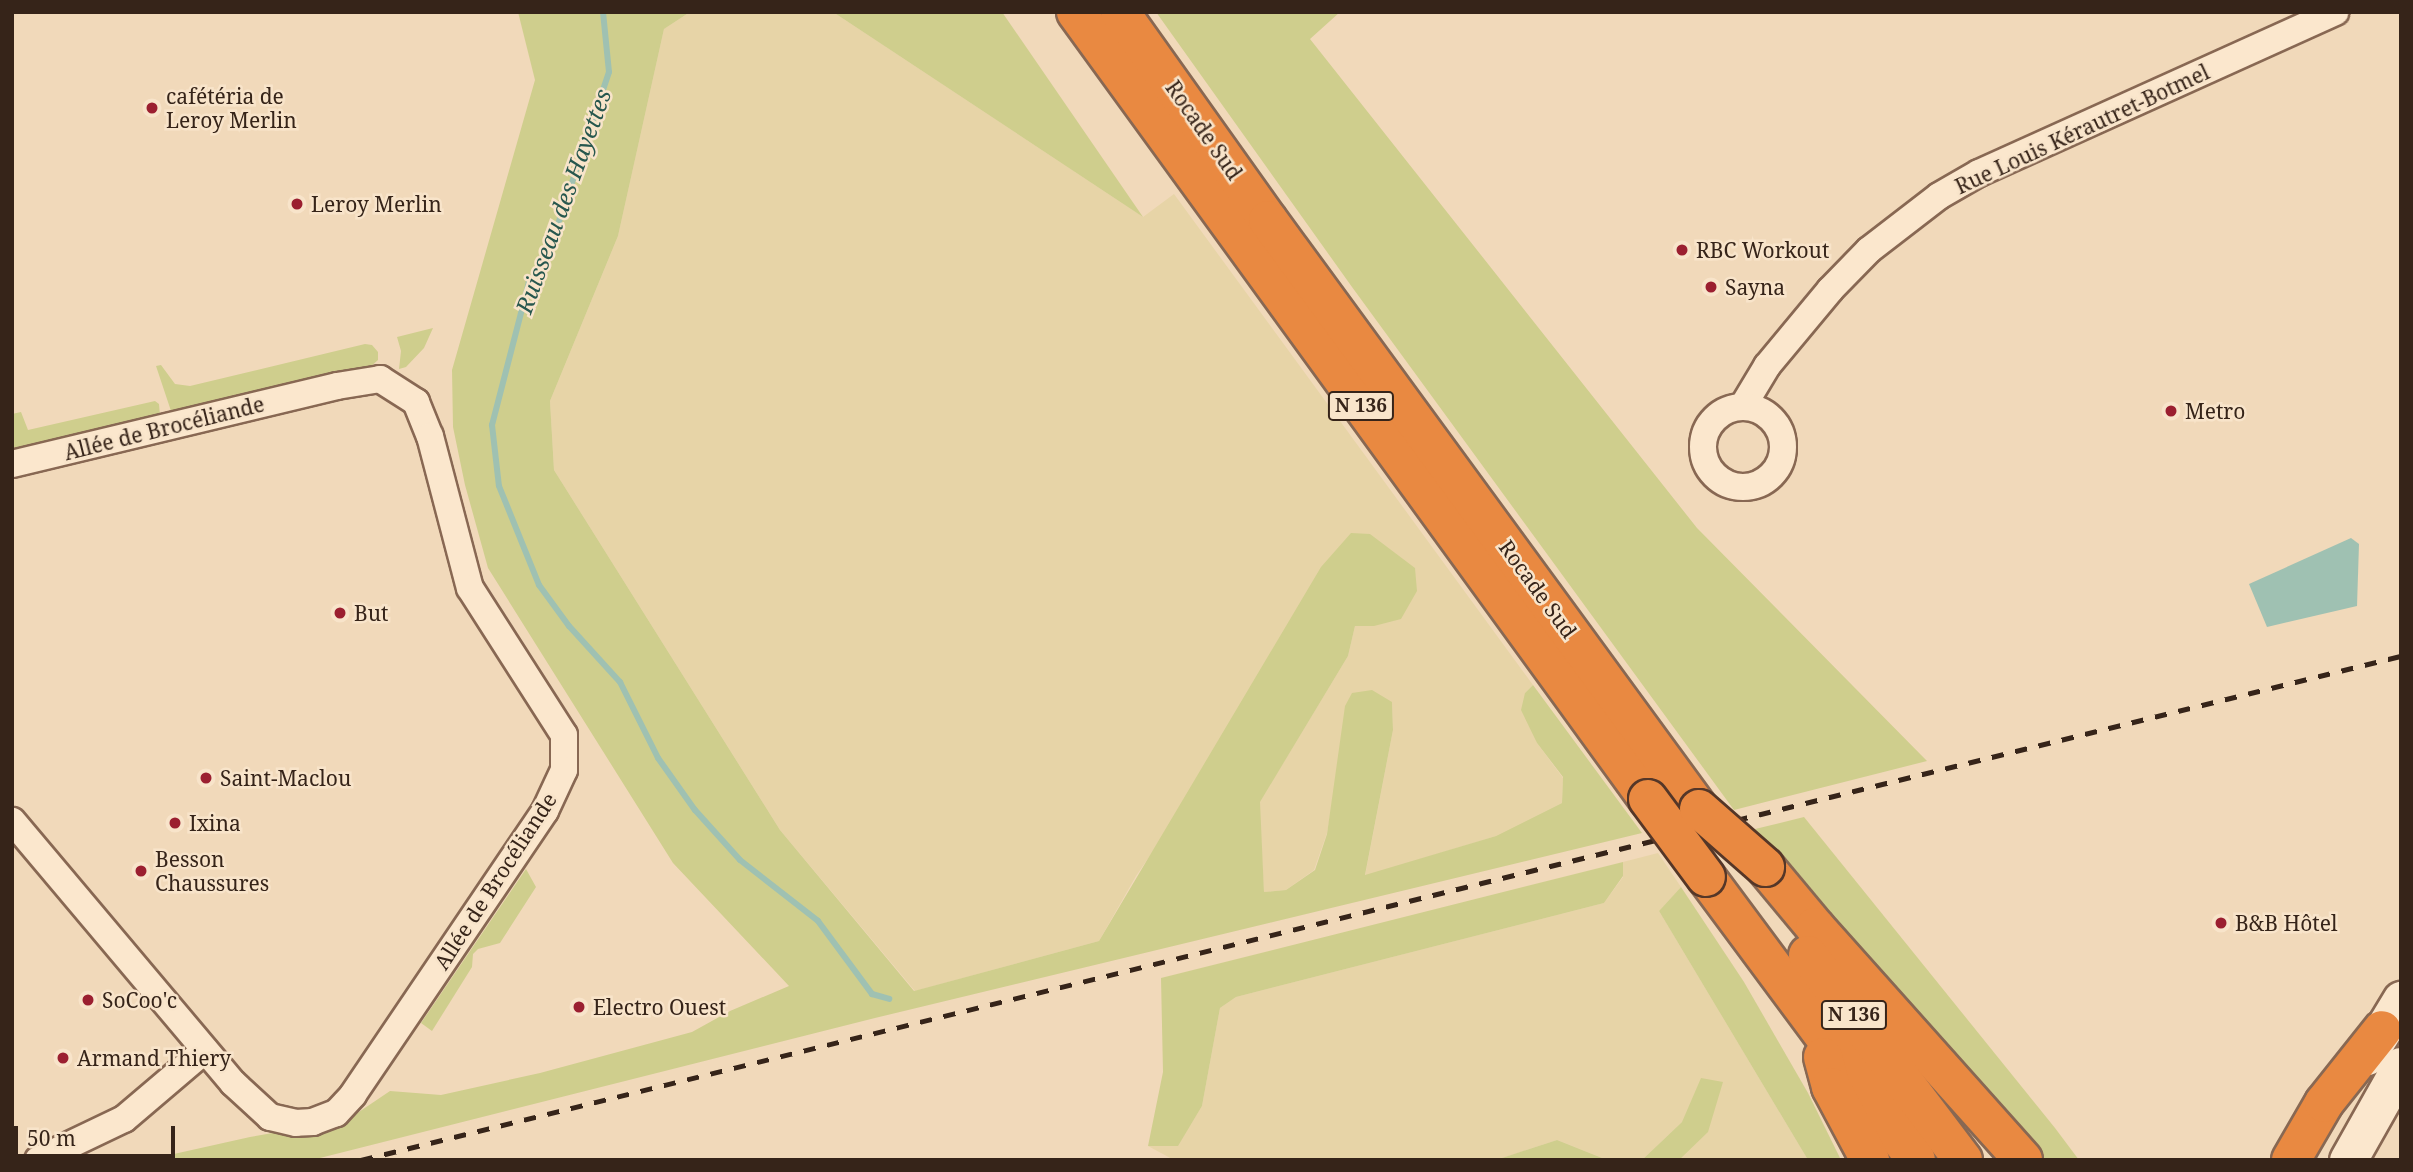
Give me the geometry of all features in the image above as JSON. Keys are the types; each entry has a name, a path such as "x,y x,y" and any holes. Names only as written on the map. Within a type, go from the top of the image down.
{"highway":[{"name":"Rocade Sud","path":"1076,12 1648,799 1916,1160"},
{"name":"Rocade Sud","path":"1120,12 1268,220 1692,800 1754,868 1963,1160"},
{"path":"1754,868 1815,927 2023,1160"},
{"path":"2291,1160 2323,1103 2391,1015"},
{"path":"1816,1027 1831,1087 1870,1160"}],"main road":[{"path":"2308,1160 2391,1015"},
{"path":"2348,1160 2401,1066"}],"street":[{"name":"Rue Louis Kérautret-Botmel","path":"1744,406 1767,366 1830,290 1869,250 1939,197 1979,173 2335,12"},
{"name":"Allée de Brocéliande","path":"12,464 337,386 380,379 416,401 430,436 470,588 564,734 564,770 545,811 353,1095 336,1113 313,1122 296,1123 270,1117 233,1083 12,821"},
{"path":"38,1160 124,1119 205,1050"}],"shaded area":[{"path":"518,12 690,12 664,29 618,236 550,401 554,470 780,830 914,991 1099,941 1321,567 1351,533 1370,534 1415,568 1417,591 1401,619 1374,626 1355,626 1348,656 1260,802 1264,892 1286,890 1315,870 1327,834 1345,706 1352,693 1372,690 1392,702 1393,730 1365,875 1496,836 1562,803 1563,777 1537,743 1521,710 1525,693 1533,685 1642,833 875,1018 312,1160 147,1160 250,1137 347,1120 390,1091 441,1095 540,1073 692,1032 730,1011 789,986 673,863 488,568 465,485 453,427 452,370 535,80"},
{"path":"690,12 833,12 1143,217 1174,194 1533,685 1525,693 1537,743 1563,778 1562,803 1496,836 1365,876 1393,730 1392,702 1335,787 1327,833 1314,870 1286,890 1264,892 1259,803 1348,656 1355,626 1374,626 1370,534 1136,876 1099,941 915,991 780,830 554,470 550,401 618,236 664,29"},
{"path":"833,12 1002,12 1143,217"},
{"path":"1156,12 1340,12 1310,39 1697,528 1927,761 1734,810 1352,287"},
{"path":"433,328 424,348 406,367 399,369 401,351 397,337"},
{"path":"365,344 372,345 378,352 378,360 369,368 172,414 156,366 161,365 175,384 190,386"},
{"path":"155,401 159,404 160,416 23,450 12,450 12,414 21,412 28,430"},
{"path":"2351,538 2359,544 2357,606 2267,627 2249,584"},
{"path":"1804,817 2079,1160 2042,1160 1751,830"},
{"path":"1658,853 1681,887 1659,911 1808,1160 1679,1160 1682,1122 1642,1160 1607,1160 1557,1140 1496,1160 1174,1160 1148,1146 1178,1145 1202,1106 1220,1008 1236,997 1604,903 1623,877 1623,862"},
{"path":"1623,862 1623,876 1604,903 1236,997 1220,1008 1202,1106 1178,1146 1148,1146 1163,1072 1161,978"},
{"path":"526,869 536,887 500,943 478,949 473,954 472,967 432,1031 421,1023"},
{"path":"1681,887 1744,982 1808,1093 1841,1160 1808,1160 1659,911"},
{"path":"1701,1078 1723,1082 1708,1132 1679,1160 1642,1160 1682,1122"},
{"path":"1557,1140 1607,1160 1496,1160 1511,1155"}],"waterway":[{"name":"Ruisseau des Hayettes","path":"603,12 609,72 546,260 529,282 492,425 499,486 539,585 569,626 620,682 658,758 695,810 740,860 818,921 872,994 889,999"}],"railway":[{"path":"361,1160 2401,656"}],"place":[{"name":"cafétéria de Leroy Merlin","path":"152,108"},
{"name":"Leroy Merlin","path":"297,204"},
{"name":"RBC Workout","path":"1682,250"},
{"name":"Sayna","path":"1711,287"},
{"name":"Metro","path":"2171,411"},
{"name":"But","path":"340,613"},
{"name":"Saint-Maclou","path":"206,778"},
{"name":"Ixina","path":"175,823"},
{"name":"Besson Chaussures","path":"141,871"},
{"name":"B&B Hôtel","path":"2221,923"},
{"name":"SoCoo'c","path":"88,1000"},
{"name":"Electro Ouest","path":"579,1007"},
{"name":"Armand Thiery","path":"63,1058"}]}
